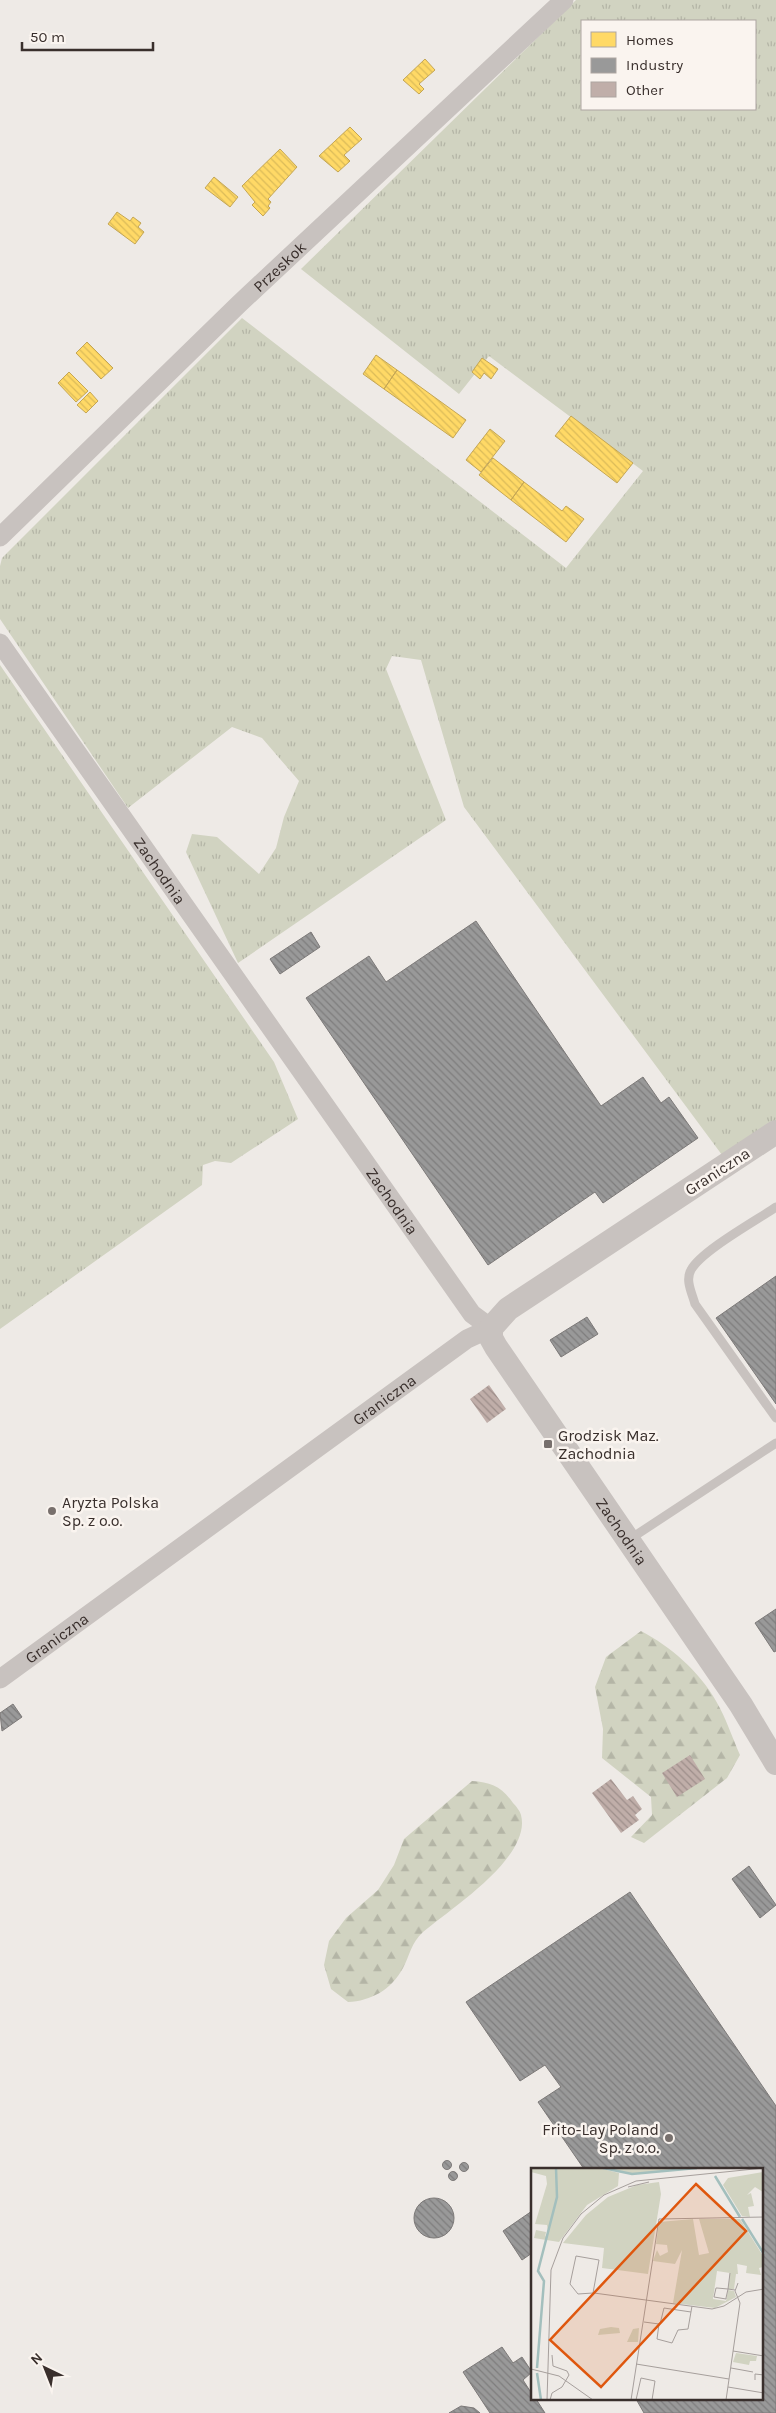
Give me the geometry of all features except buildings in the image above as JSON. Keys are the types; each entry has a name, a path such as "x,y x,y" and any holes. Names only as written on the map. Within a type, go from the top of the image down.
{"street":[{"name":"Przeskok","path":"0,537 239,304 564,0"},
{"name":"Zachodnia","path":"0,643 472,1314 491,1328 491,1338 496,1347 741,1706 776,1763"},
{"name":"Graniczna","path":"0,1679 467,1339 491,1328 497,1319 508,1309 776,1132"}],"lane":[{"path":"776,1207 702,1257 690,1270 689,1285 695,1304 776,1418"},
{"path":"628,1541 776,1442"}],"green space":[{"path":"576,0 776,0 776,1124 725,1159 464,807 421,660 392,656 386,669 446,820 238,963 186,852 192,834 217,837 259,874 276,848 284,817 299,781 262,738 232,727 128,808 0,619 0,566 2,558 242,318 566,568 643,471 489,356 459,394 301,269"},
{"path":"0,665 274,1062 298,1119 231,1163 215,1161 203,1165 202,1185 0,1329"},
{"path":"641,1631 673,1652 702,1680 720,1707 740,1755 727,1778 644,1843 631,1837 652,1815 651,1797 602,1758 603,1729 595,1687 606,1657"},
{"path":"472,1781 496,1786 505,1793 519,1810 521,1815 521,1831 514,1848 486,1881 419,1936 403,1968 393,1982 372,1997 348,2002 331,1989 324,1965 329,1941 346,1918 378,1890 394,1865 404,1839"}],"place":[{"name":"Grodzisk Maz. Zachodnia","path":"548,1444"},
{"name":"Aryzta Polska Sp. z o.o.","path":"52,1511"},
{"name":"Frito-Lay Poland Sp. z o.o.","path":"669,2138"}]}
